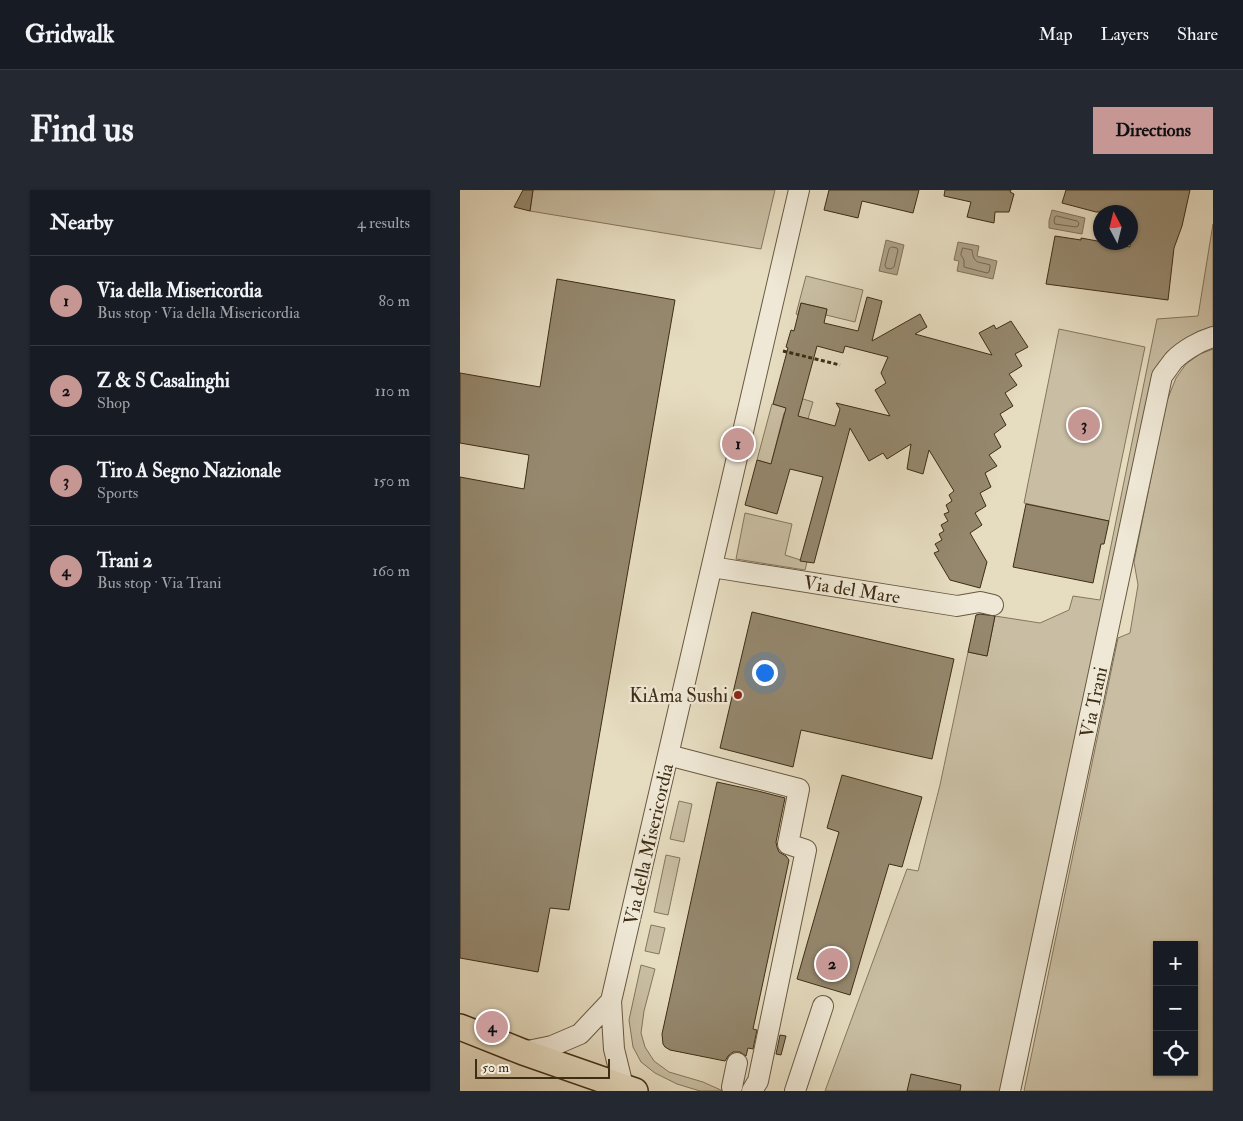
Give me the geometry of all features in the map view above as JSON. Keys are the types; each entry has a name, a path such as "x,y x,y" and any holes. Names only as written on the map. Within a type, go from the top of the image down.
{"main road":[{"path":"460,1027 523,1052 629,1089"}],"street":[{"name":"Via della Misericordia","path":"629,1089 614,1049 611,1001 799,190"},
{"name":"Via Trani","path":"1010,1091 1162,376 1182,354 1206,339 1213,338"},
{"name":"Via del Mare","path":"712,567 957,606 980,602 993,605"},
{"path":"668,755 799,789 788,844 806,850 758,1081 742,1089 737,1063"},
{"path":"523,1052 552,1046 580,1034 611,1001"},
{"path":"795,1091 823,1006"}],"path":[{"path":"784,351 840,365"}],"shaded area":[{"path":"533,190 775,190 761,249 530,211"},
{"path":"1213,224 1213,328 1167,356 1002,1091 825,1091 907,869 918,871 940,785 968,652 987,656 995,616 1040,623 1069,610 1073,596 1100,600 1157,319 1198,316"},
{"path":"806,276 863,290 855,322 826,315 827,309 801,303 798,315 796,314"},
{"path":"1059,329 1145,347 1109,521 1024,503"},
{"path":"1213,349 1213,1091 1024,1091 1118,638 1130,633 1138,585 1134,562 1166,403 1176,378 1186,364 1200,354"},
{"path":"800,398 813,402 808,419 784,413 771,464 757,460 772,404 796,410"},
{"path":"745,513 792,524 785,555 807,562 805,570 736,559"},
{"path":"679,801 692,804 684,842 670,839"},
{"path":"666,855 680,858 668,915 654,912"},
{"path":"651,925 665,928 659,954 645,951"},
{"path":"641,965 655,969 644,1011 641,1033 645,1047 654,1061 669,1072 703,1082 723,1091 700,1091 677,1084 655,1073 641,1062 633,1047 629,1020"}],"water":[{"path":"1052,210 1085,218 1082,234 1049,228"},
{"path":"886,240 904,245 897,275 879,271"},
{"path":"958,242 979,246 977,256 997,261 993,279 957,271 959,261 954,260"}],"building":[{"path":"523,190 533,190 530,211 514,207"},
{"path":"829,190 919,190 913,213 862,201 858,218 824,210"},
{"path":"945,190 1011,190 1010,192 1014,194 1009,212 995,212 994,223 967,217 971,202 944,196"},
{"path":"1066,190 1190,190 1182,226 1174,248 1168,300 1046,284 1055,236 1093,240 1093,250 1138,250 1138,205 1093,205 1093,211 1062,203"},
{"path":"557,279 675,300 569,910 550,908 538,972 460,958 460,477 524,489 529,455 460,443 460,373 540,387"},
{"path":"867,297 882,301 872,341 920,314 927,327 915,334 992,355 979,333 994,325 996,329 1011,321 1028,347 1015,354 1022,366 1009,374 1017,385 1005,393 1013,406 1000,414 1006,425 994,434 1001,447 989,455 997,466 985,473 991,487 980,493 986,506 975,513 982,525 970,533 987,562 980,588 950,580 934,553 939,551 935,544 942,540 939,534 944,531 941,525 948,521 944,514 949,512 946,505 952,501 949,495 954,491 929,450 923,474 907,469 911,444 887,459 883,453 869,461 850,428 814,563 800,561 823,477 790,469 777,514 745,505 757,460 771,464 786,408 773,404 788,348 786,347 791,330 794,331 801,303 827,309 824,323 858,331","holes":["817,346 843,353 845,346 888,357 881,373 886,383 875,390 890,416 836,403 840,409 835,426 798,416"]},
{"path":"1026,504 1109,521 1104,544 1101,544 1093,583 1013,567"},
{"path":"752,612 954,659 932,759 801,730 793,767 720,748"},
{"path":"976,615 995,616 987,656 968,652"},
{"path":"842,775 922,797 902,867 889,864 850,995 797,979 839,832 827,828"},
{"path":"717,782 785,798 776,842 779,852 789,860 753,1029 757,1030 753,1049 748,1048 746,1056 740,1052 733,1052 725,1061 670,1050 663,1044 662,1034"},
{"path":"780,1035 786,1036 781,1055 776,1054"},
{"path":"911,1074 961,1085 960,1091 907,1091"}],"place":[{"name":"Tiro A Segno Nazionale","path":"1084,425"},
{"name":"Via della Misericordia","path":"738,444"},
{"name":"KiAma Sushi","path":"738,695"},
{"name":"Z & S Casalinghi","path":"832,964"},
{"name":"Trani 2","path":"492,1027"}]}
